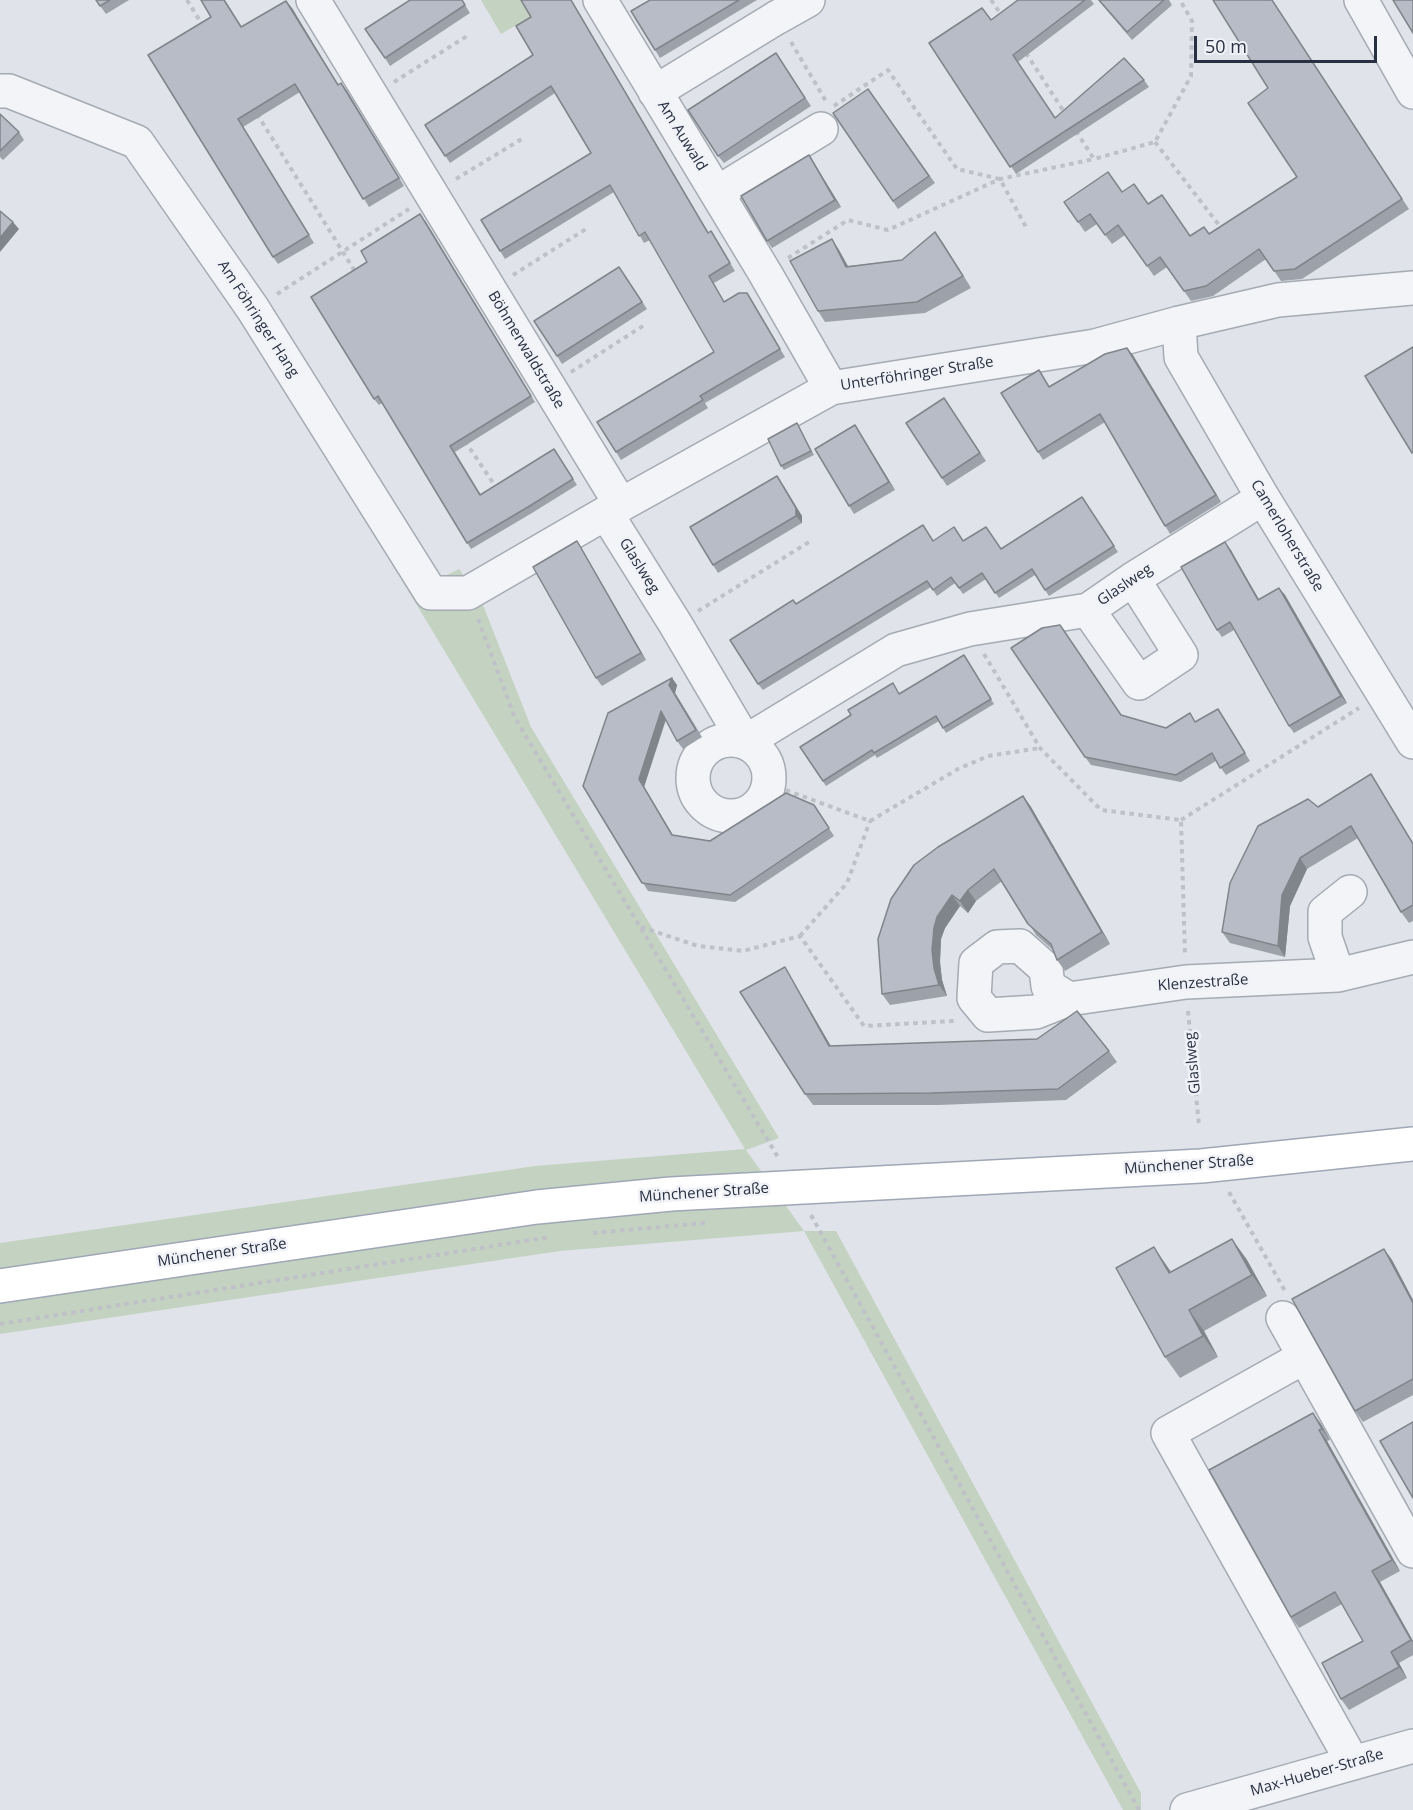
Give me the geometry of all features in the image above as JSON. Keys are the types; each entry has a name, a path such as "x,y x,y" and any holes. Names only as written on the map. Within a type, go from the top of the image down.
{"main road":[{"name":"Münchener Straße","path":"0,1286 559,1205 671,1194 1201,1166 1413,1144"}],"street":[{"name":"Böhmerwaldstraße","path":"313,0 549,387 613,509"},
{"name":"Am Auwald","path":"600,0 765,273 831,388"},
{"path":"655,92 808,0"},
{"path":"1362,0 1413,92"},
{"name":"Am Föhringer Hang","path":"0,91 9,92 136,142 253,309 431,593 468,593"},
{"path":"717,193 821,129"},
{"name":"Unterföhringer Straße","path":"468,593 613,509 831,388 1095,346 1179,323 1278,300 1413,288"},
{"name":"Camerloherstraße","path":"1179,323 1181,357 1263,498 1413,742"},
{"name":"Glaslweg","path":"745,742 896,650 970,629 1088,610 1133,579 1263,498"},
{"name":"Glaslweg","path":"613,509 676,625 745,742"},
{"path":"1088,610 1139,683 1181,655 1133,579"},
{"name":"Glaslweg","path":"733,739 745,742 756,749 764,759 769,771 769,784 765,796 757,806 746,813 734,816 722,815 710,810 701,802 692,778 694,766 700,754 709,746 733,739"},
{"path":"1338,975 1325,938 1324,912 1350,892"},
{"path":"988,1015 974,998 976,963 997,947 1020,946 1046,969 1048,986 1069,999"},
{"name":"Klenzestraße","path":"988,1015 1036,1012 1069,999 1186,982 1338,975 1413,957"},
{"path":"1282,1318 1413,1551"},
{"path":"1304,1357 1168,1433 1353,1763"},
{"name":"Max-Hueber-Straße","path":"1187,1810 1413,1746"}],"path":[{"path":"187,0 206,30"},
{"path":"991,0 1004,20"},
{"path":"765,273 848,220 888,230 1000,179 1094,159 1155,142 1191,76 1192,21 1180,0"},
{"path":"776,18 830,108 888,70 957,169 1000,179 1027,229"},
{"path":"371,97 467,36"},
{"path":"1023,50 1069,119"},
{"path":"256,111 359,278"},
{"path":"1075,129 1094,159"},
{"path":"253,309 525,136"},
{"path":"1155,142 1228,235"},
{"path":"489,290 586,229"},
{"path":"549,387 646,324"},
{"path":"461,435 500,494"},
{"path":"676,625 809,542"},
{"path":"468,593 515,718 773,1149"},
{"path":"970,629 1040,748 1101,810 1181,820 1382,693"},
{"path":"641,927 698,946 743,951 800,936 847,883 870,821 958,769 988,756 1040,748"},
{"path":"769,784 870,821"},
{"name":"Glaslweg","path":"1181,820 1186,982 1199,1126"},
{"path":"800,936 864,1026 975,1020 988,1015"},
{"path":"1229,1192 1291,1301 1282,1318"},
{"path":"810,1214 1139,1810"},
{"path":"588,1233 705,1223"},
{"path":"0,1324 553,1236"}],"green space":[{"path":"481,0 560,0 501,34"},
{"path":"243,317 433,582 459,569 481,600 531,727 779,1138 746,1150 804,1231 560,1251 0,1334 0,1243 535,1166 745,1149"},
{"path":"804,1231 836,1231 1141,1793 1141,1810 1123,1810"}],"building":[{"path":"96,0 110,0 100,6"},
{"path":"201,0 224,0 241,27 286,1 338,85 341,83 399,178 363,199 295,84 238,119 309,235 273,257 148,55 211,17"},
{"path":"410,0 462,0 465,5 385,58 365,29"},
{"path":"521,0 571,0 708,233 711,231 730,263 709,276 724,302 739,293 747,293 780,349 700,396 703,400 616,452 597,422 714,352 645,232 639,236 610,185 500,251 481,220 591,153 551,86 445,156 425,125 533,55 516,26 531,17"},
{"path":"650,0 739,0 655,50 631,11"},
{"path":"1018,0 1085,0 1013,55 1055,118 1124,58 1144,80 1010,167 929,43 982,8 991,20"},
{"path":"1099,0 1164,0 1127,32"},
{"path":"1213,0 1272,0 1402,199 1295,269 1274,271 1259,249 1206,286 1184,291 1160,257 1147,266 1118,225 1105,235 1090,214 1078,222 1064,202 1108,172 1122,192 1134,184 1148,204 1162,195 1190,236 1204,227 1209,234 1297,177 1248,103 1268,88"},
{"path":"1393,0 1413,0 1413,33"},
{"path":"776,53 805,98 718,156 688,110"},
{"path":"868,89 929,176 893,201 833,113"},
{"path":"0,114 19,132 0,151"},
{"path":"809,155 835,200 767,241 741,196"},
{"path":"0,211 13,222 0,238"},
{"path":"420,214 531,396 450,446 480,495 554,449 573,479 467,543 378,396 374,399 311,297 367,262 361,251"},
{"path":"935,232 963,276 917,302 818,311 790,261 832,239 846,267 902,260"},
{"path":"619,267 642,302 557,356 534,321"},
{"path":"1413,347 1413,453 1412,453 1365,376"},
{"path":"1127,348 1216,495 1165,526 1100,414 1038,452 1001,393 1039,370 1049,387 1105,354"},
{"path":"944,398 980,453 942,478 906,423"},
{"path":"797,423 811,451 781,466 768,439"},
{"path":"855,425 889,482 849,506 815,449"},
{"path":"777,476 796,508 796,516 713,565 690,527"},
{"path":"1082,497 1114,546 1045,590 1032,569 995,593 982,573 959,588 951,577 933,590 927,581 758,684 730,640 793,600 796,604 923,525 933,541 954,527 963,541 986,527 1001,549"},
{"path":"577,541 641,653 596,678 533,567"},
{"path":"1225,542 1258,600 1279,588 1341,696 1289,726 1230,622 1217,630 1181,567"},
{"path":"1060,625 1121,715 1166,728 1190,713 1195,722 1218,709 1245,753 1220,768 1212,753 1176,775 1085,757 1011,648 1042,628"},
{"path":"964,655 991,699 943,728 936,716 874,753 872,750 823,781 800,747 851,715 848,710 893,683 899,694"},
{"path":"672,678 669,685 696,730 677,741 661,711 639,779 672,835 710,841 786,793 814,805 829,828 730,895 642,883 583,786 608,713"},
{"path":"1371,774 1413,844 1413,905 1401,912 1351,826 1300,858 1282,895 1278,946 1222,932 1230,883 1258,826 1308,799 1318,807"},
{"path":"1023,796 1102,932 1057,960 1051,944 1028,924 994,869 968,890 960,901 952,895 937,917 932,950 939,985 882,994 878,939 891,899 914,865 938,847"},
{"path":"785,967 829,1046 1037,1039 1077,1011 1109,1051 1058,1089 805,1094 740,992"},
{"path":"1232,1239 1252,1275 1189,1310 1203,1336 1165,1357 1116,1268 1154,1247 1169,1273"},
{"path":"1384,1249 1413,1303 1413,1379 1355,1411 1292,1299"},
{"path":"1313,1413 1322,1429 1319,1430 1392,1560 1372,1571 1411,1640 1391,1652 1399,1667 1341,1699 1322,1663 1363,1641 1335,1592 1291,1617 1209,1470"},
{"path":"1413,1422 1413,1498 1380,1441"}]}
